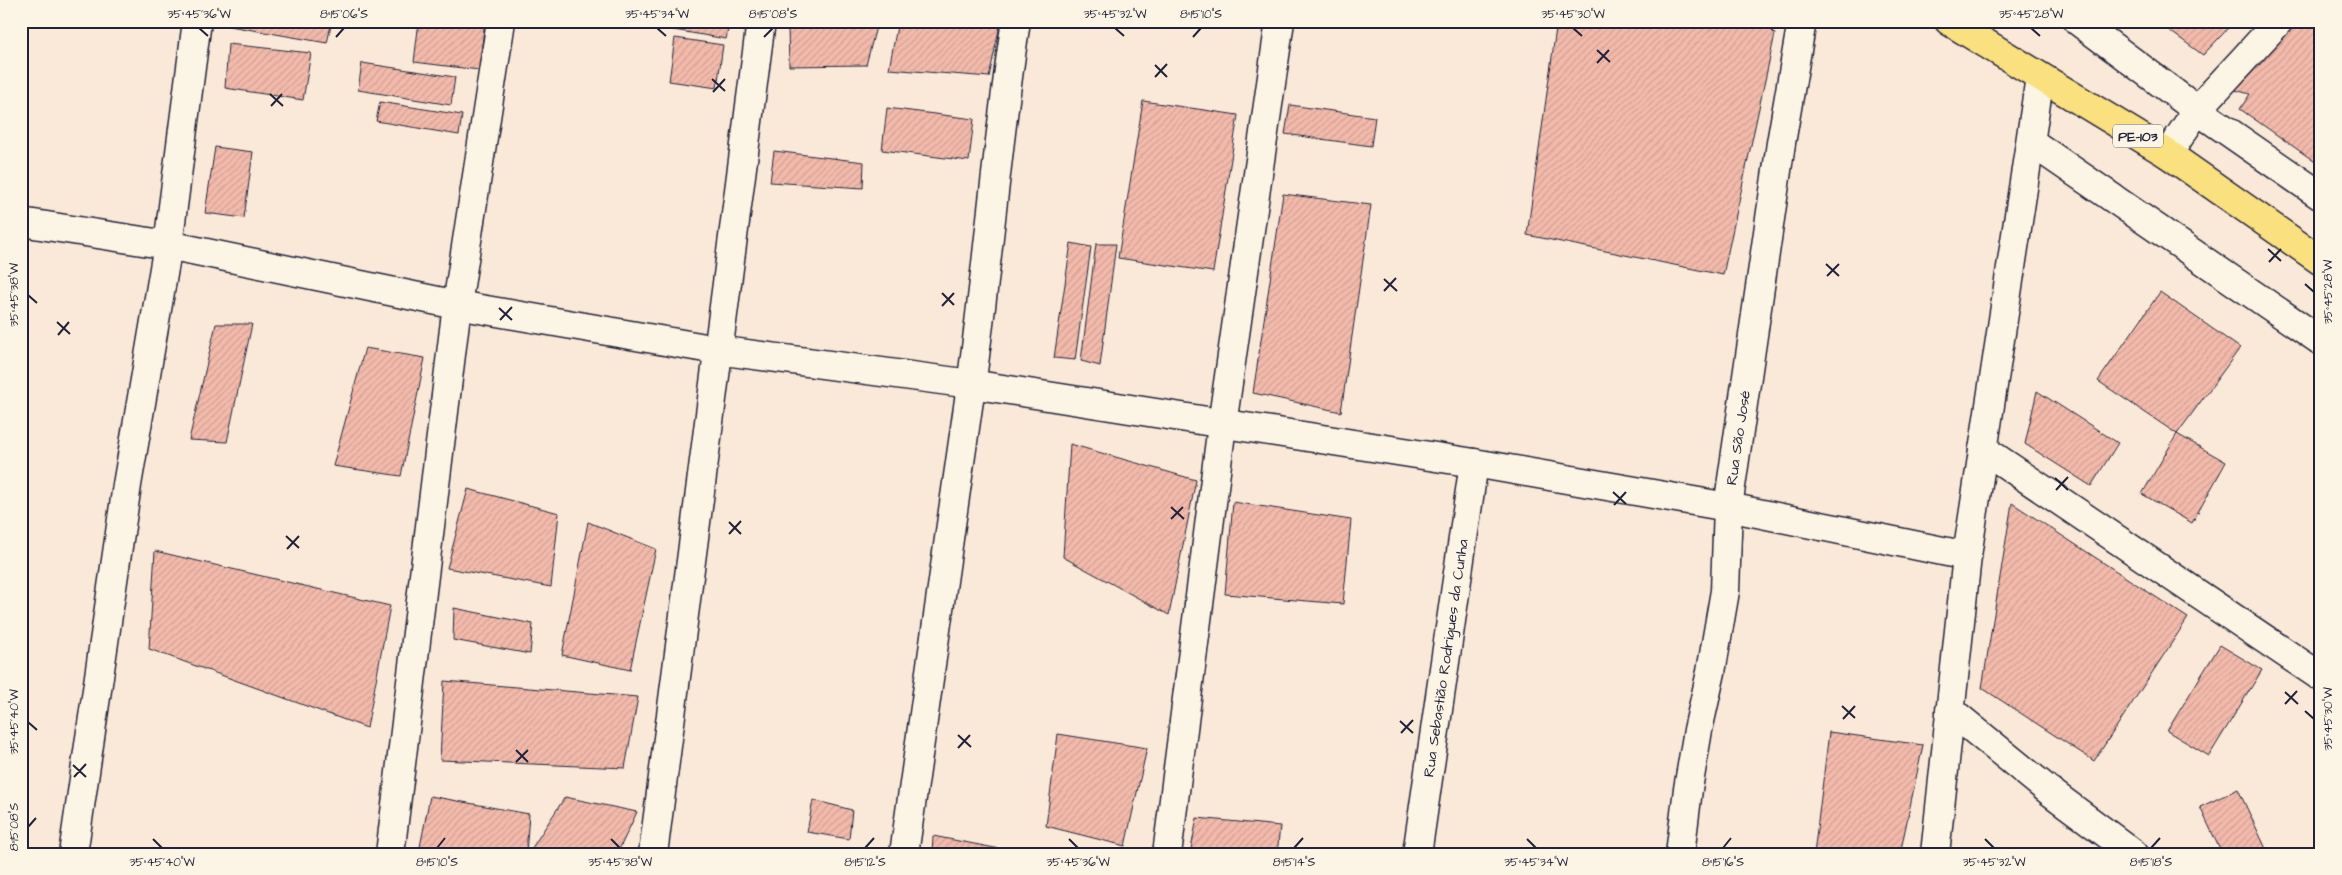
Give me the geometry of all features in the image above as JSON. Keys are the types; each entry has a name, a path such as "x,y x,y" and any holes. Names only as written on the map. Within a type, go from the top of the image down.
{"main road":[{"name":"PE-103","path":"1949,21 2168,154 2321,261"}],"street":[{"path":"73,854 127,485 168,245 197,21"},
{"path":"390,854 457,305 501,21"},
{"path":"652,854 761,21"},
{"path":"904,854 930,656 971,384 1006,83 1016,21"},
{"path":"1167,854 1222,425 1280,21"},
{"name":"Rua São José","path":"1680,854 1689,779 1725,591 1728,507 1780,153 1802,21"},
{"path":"2078,21 2197,110 2321,196"},
{"path":"2168,154 2197,110 2279,21"},
{"path":"1935,854 1967,556 2040,76"},
{"path":"2030,142 2321,341"},
{"path":"21,222 168,245 457,305 717,350 971,384 1222,425 1474,463 1728,507 1967,556"},
{"path":"1983,449 2321,677"},
{"name":"Rua Sebastião Rodrigues da Cunha","path":"1417,854 1474,463"},
{"path":"1950,710 2048,790 2134,854"}],"building":[{"path":"224,21 332,21 327,43 224,25"},
{"path":"419,21 485,21 479,70 414,62"},
{"path":"639,21 730,21 726,39 639,24"},
{"path":"898,21 1000,25 989,77 889,69"},
{"path":"1557,21 1762,21 1775,34 1723,275 1527,235"},
{"path":"2156,21 2235,21 2203,55"},
{"path":"2284,21 2317,21 2321,24 2321,166 2240,109 2250,94 2235,90"},
{"path":"876,27 866,65 789,66 788,28"},
{"path":"675,38 723,45 717,88 669,81"},
{"path":"228,44 311,53 303,100 225,88"},
{"path":"362,63 455,77 451,105 358,90"},
{"path":"1143,101 1238,115 1213,272 1118,258"},
{"path":"380,102 462,115 459,135 376,121"},
{"path":"1290,105 1375,117 1371,146 1285,134"},
{"path":"887,108 974,119 969,161 882,150"},
{"path":"215,147 253,152 244,218 205,213"},
{"path":"774,151 864,162 863,188 770,182"},
{"path":"1283,194 1371,205 1341,412 1253,393"},
{"path":"1071,243 1091,247 1075,360 1054,358"},
{"path":"1096,244 1116,244 1100,366 1081,361"},
{"path":"2160,292 2240,348 2177,434 2098,381"},
{"path":"216,324 252,324 227,442 189,440"},
{"path":"365,348 425,358 401,476 333,466"},
{"path":"2037,391 2118,443 2091,486 2025,444"},
{"path":"2177,434 2226,462 2192,523 2142,494"},
{"path":"1070,444 1196,480 1169,615 1063,557"},
{"path":"468,489 559,513 551,587 447,568"},
{"path":"1233,502 1351,520 1343,604 1225,594"},
{"path":"2012,503 2188,618 2094,761 1982,688"},
{"path":"588,522 656,549 630,670 562,655"},
{"path":"155,551 390,606 367,728 149,649"},
{"path":"454,608 533,624 530,654 453,640"},
{"path":"2220,645 2262,670 2209,756 2167,731"},
{"path":"444,681 638,697 625,768 440,760"},
{"path":"1829,732 1923,745 1900,854 1814,854"},
{"path":"1058,734 1147,748 1125,846 1046,826"},
{"path":"2238,789 2267,851 2261,854 2222,854 2200,807"},
{"path":"430,796 529,814 526,854 419,852"},
{"path":"565,797 637,812 617,854 590,854 553,849 528,854"},
{"path":"813,800 852,810 849,839 807,832"},
{"path":"1197,818 1280,826 1277,854 1190,854"},
{"path":"933,836 1000,849 999,854 932,854"}]}
